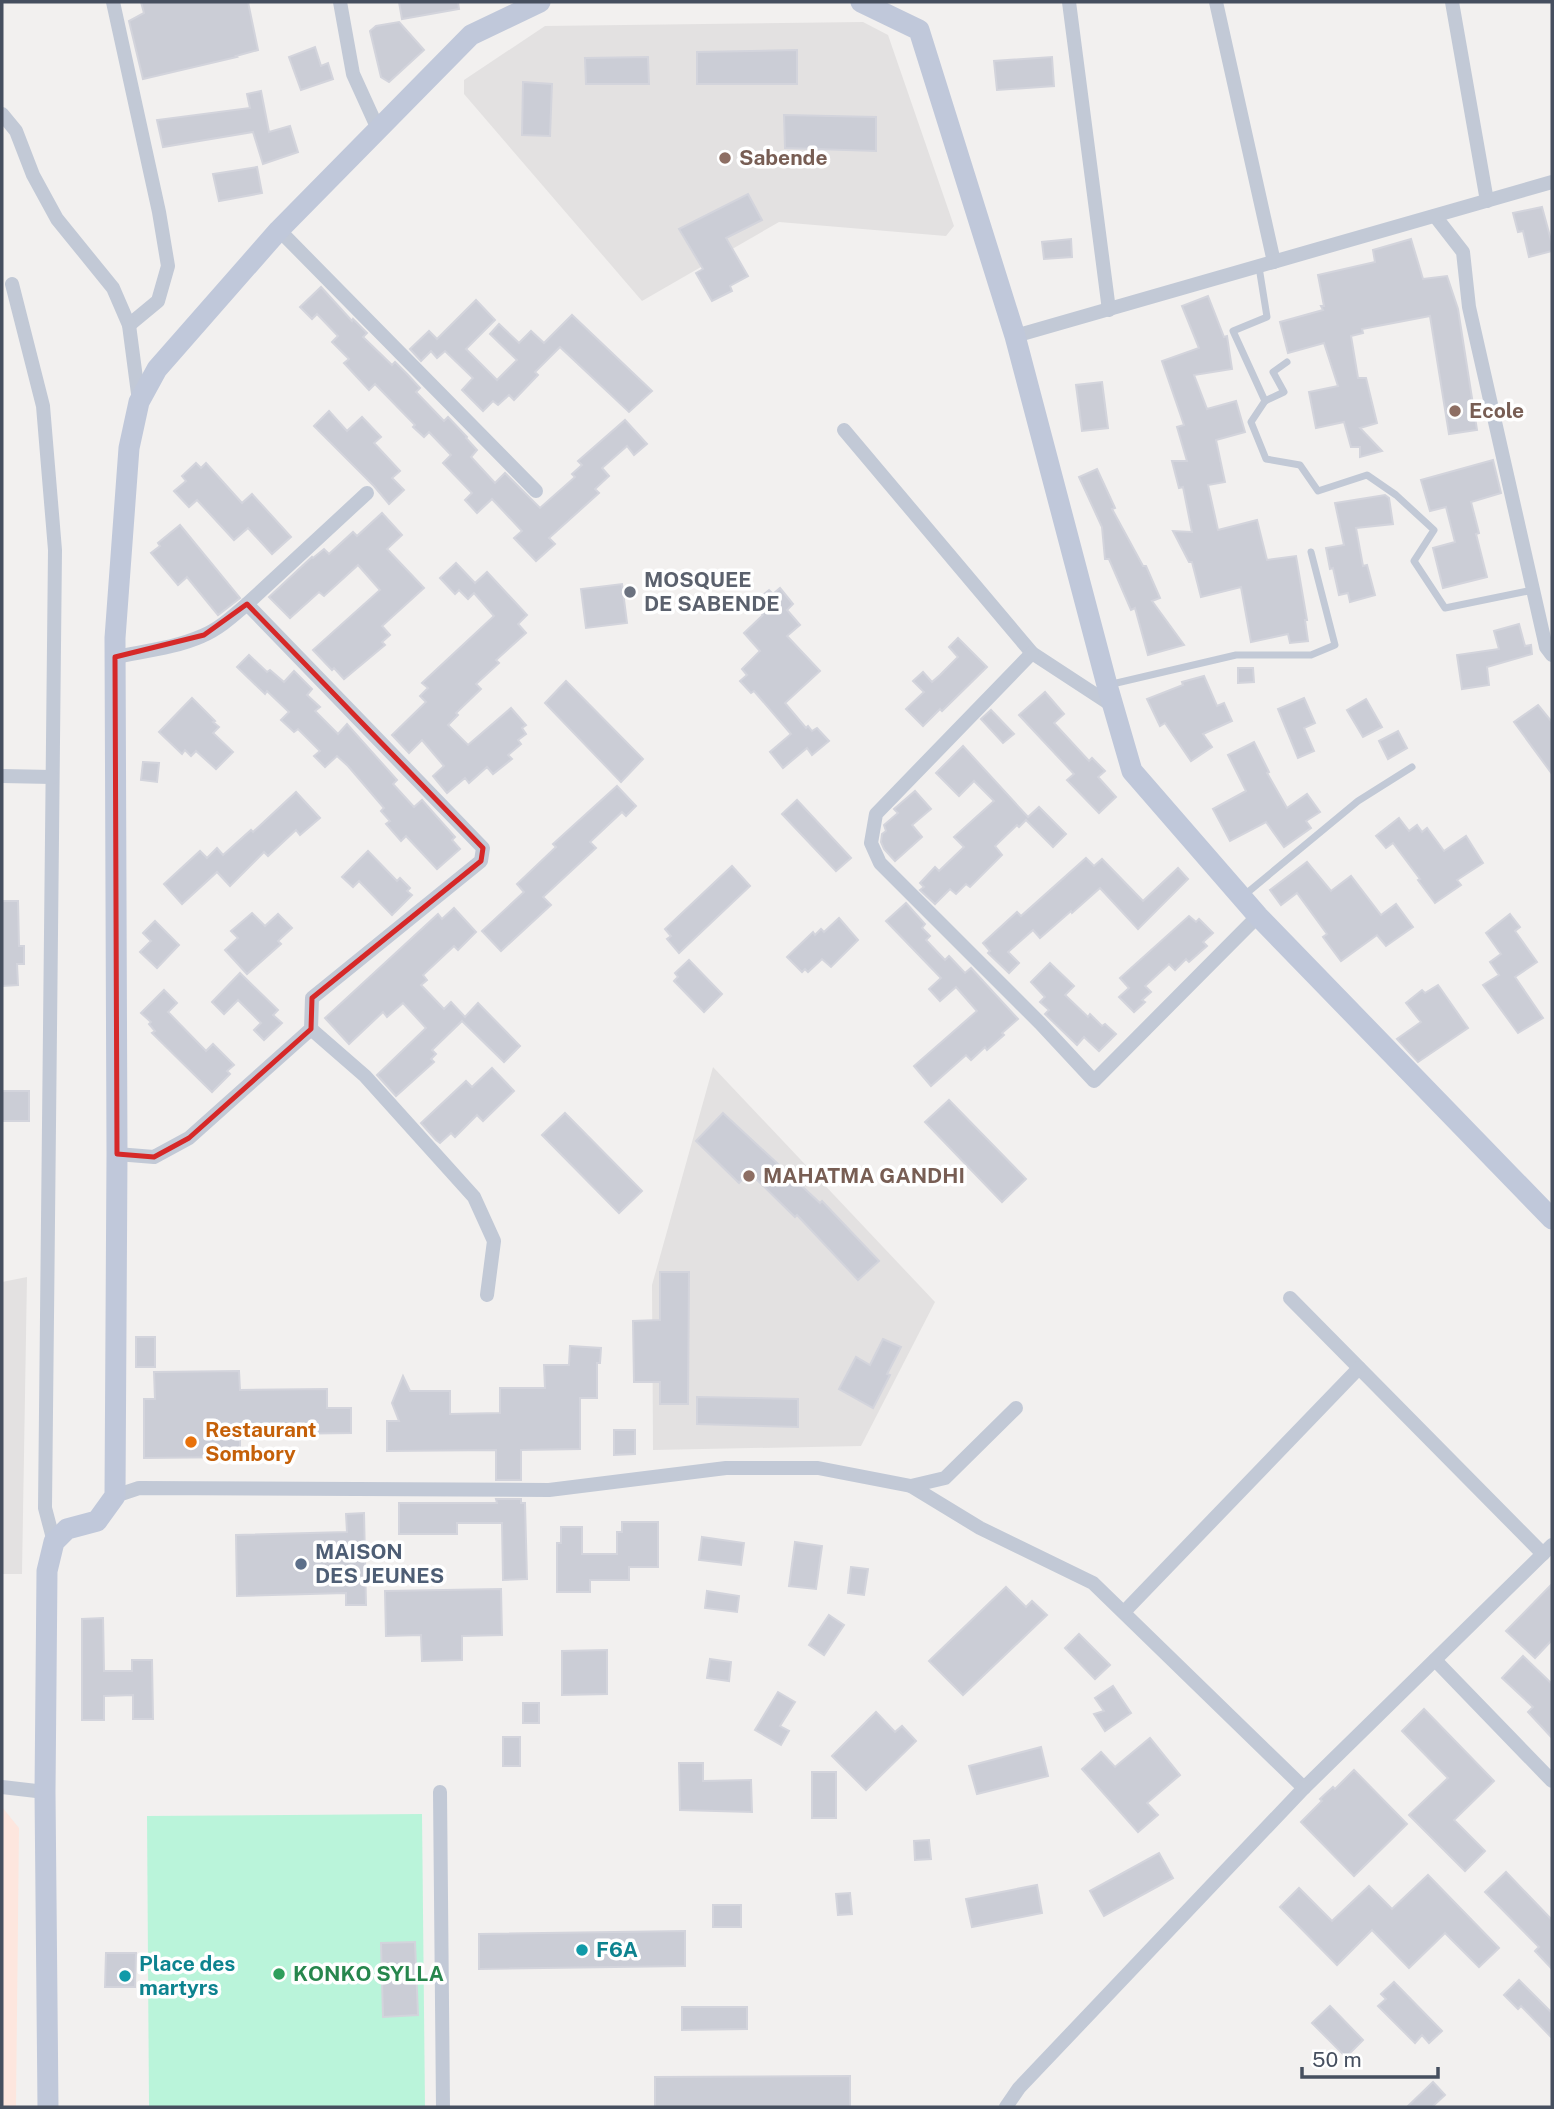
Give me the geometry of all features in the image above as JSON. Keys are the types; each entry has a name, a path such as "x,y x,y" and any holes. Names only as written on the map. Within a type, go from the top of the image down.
{"main road":[{"path":"48,2107 45,1792 47,1572 54,1542 67,1529 97,1521 115,1496 115,657 129,448 139,402 157,369 279,230 471,35 540,2"},
{"path":"861,2 919,30 1015,336 1132,771 1258,916 1552,1219"}],"street":[{"path":"113,2 159,212 167,266 158,301 129,325"},
{"path":"340,2 353,74 378,129"},
{"path":"1069,2 1109,310"},
{"path":"1216,2 1274,262"},
{"path":"1452,2 1487,201"},
{"path":"2,114 16,131 33,175 57,219 113,288 129,325 139,402"},
{"path":"1015,336 1552,182"},
{"path":"1435,216 1462,252 1469,307 1546,647 1552,655"},
{"path":"279,230 536,491"},
{"path":"12,284 43,406 55,550 45,1508 54,1542"},
{"path":"844,430 1032,653 1110,696"},
{"path":"115,657 178,645 204,635 226,622 367,493"},
{"path":"117,1154 154,1157 189,1138 311,1029 312,998 481,861 483,848 247,604"},
{"path":"1032,653 876,814 871,843 880,863 1094,1081 1258,916"},
{"path":"2,776 52,777"},
{"path":"311,1029 365,1076 474,1197 494,1241 487,1296"},
{"path":"1006,2107 1019,2088 1304,1788 1548,1549 1290,1298"},
{"path":"1124,1612 1359,1368"},
{"path":"911,1486 945,1478 1016,1408"},
{"path":"115,1496 139,1488 549,1490 726,1468 818,1468 911,1486 979,1528 1093,1583 1304,1788"},
{"path":"1434,1660 1552,1782"},
{"path":"2,1787 45,1792"},
{"path":"440,1792 443,2107"}],"lane":[{"path":"1259,267 1267,317 1233,331 1265,401"},
{"path":"1287,362 1273,372 1284,392 1265,401 1251,422 1266,459 1300,465 1318,491 1367,475 1396,495 1434,530 1414,561 1445,608 1533,590"},
{"path":"1110,696 1236,655 1311,655 1335,645 1311,552"},
{"path":"1242,897 1358,801 1412,767"}],"highlighted area":[{"path":"247,604 483,848 481,861 312,998 311,1029 189,1138 154,1157 117,1154 115,657 204,635"}],"shaded area":[{"name":"Sabende","path":"863,22 888,35 954,226 946,236 779,222 642,301 464,94 464,80 545,26"},
{"name":"MAHATMA GANDHI","path":"713,1067 935,1302 861,1446 653,1450 652,1285"},
{"path":"27,1277 22,1574 2,1574 2,1282"},
{"path":"2,1807 19,1828 16,2107 2,2107"}],"green space":[{"path":"422,1814 425,2107 149,2107 147,1816"}],"building":[{"path":"141,2 248,2 258,50 143,79 129,21 144,13"},
{"path":"399,2 458,2 459,9 402,19"},
{"path":"399,22 424,50 389,82 381,77 370,31 376,26"},
{"path":"315,47 321,66 328,63 333,79 301,90 289,57"},
{"path":"797,50 797,84 697,84 697,52"},
{"path":"648,57 649,84 586,84 585,58"},
{"path":"1052,57 1054,86 997,90 994,61"},
{"path":"523,82 552,84 550,136 522,135"},
{"path":"261,91 269,132 290,126 298,152 263,164 253,132 163,147 157,120 250,108 247,94"},
{"path":"784,115 876,117 876,151 785,148"},
{"path":"257,167 262,193 219,201 213,174"},
{"path":"748,194 762,220 726,238 748,276 730,286 732,291 712,301 696,273 703,269 679,229"},
{"path":"1542,207 1552,251 1529,257 1523,231 1518,232 1513,213"},
{"path":"1071,239 1072,257 1044,259 1042,242"},
{"path":"1411,239 1423,279 1447,276 1458,309 1477,430 1449,434 1430,316 1362,329 1363,333 1351,336 1358,378 1366,378 1377,423 1360,428 1382,451 1360,457 1360,447 1351,447 1344,422 1316,428 1309,392 1338,386 1324,343 1288,353 1280,322 1323,310 1318,275 1375,262 1373,250"},
{"path":"321,287 352,321 353,319 367,333 363,337 392,365 395,362 420,388 416,392 444,421 448,417 467,437 477,450 471,457 495,483 505,473 540,508 575,477 572,474 582,465 578,461 625,420 647,444 634,455 627,446 602,468 609,476 595,489 599,493 549,538 555,544 536,561 514,538 522,531 492,499 477,513 465,500 472,493 443,463 451,455 429,432 424,437 413,427 415,425 375,384 369,390 344,363 349,359 332,342 338,336 317,314 312,319 300,307"},
{"path":"1208,296 1224,337 1227,336 1232,369 1194,375 1207,409 1236,401 1245,432 1216,440 1225,482 1208,485 1218,530 1257,520 1267,560 1296,556 1308,641 1290,643 1288,634 1251,642 1241,587 1201,597 1192,562 1189,562 1173,531 1192,532 1183,487 1179,488 1172,461 1187,461 1177,427 1184,425 1162,361 1199,348 1182,306"},
{"path":"476,300 495,320 466,349 497,380 517,360 490,334 499,324 519,343 531,331 544,343 572,315 652,391 629,412 560,347 535,372 538,375 514,400 509,395 498,405 493,401 483,411 462,390 473,378 445,351 437,358 431,351 421,361 410,349 429,331 437,339"},
{"path":"1102,382 1108,428 1082,431 1076,385"},
{"path":"329,411 347,431 362,417 381,437 374,443 400,471 392,478 404,490 389,504 314,426"},
{"path":"1493,460 1501,493 1471,502 1487,577 1443,588 1433,548 1455,542 1446,507 1430,511 1421,480"},
{"path":"196,463 201,468 206,463 242,503 252,494 291,537 272,554 248,528 234,540 197,500 189,507 174,491 186,481 182,476"},
{"path":"1097,469 1115,508 1112,509 1143,566 1146,566 1160,598 1152,601 1184,645 1148,655 1135,608 1131,610 1109,559 1105,559 1102,527 1079,477"},
{"path":"1385,495 1389,498 1393,524 1356,528 1363,566 1367,565 1375,595 1350,602 1348,593 1339,595 1326,548 1344,545 1335,503"},
{"path":"382,513 402,535 387,549 424,588 382,626 390,635 382,642 385,645 344,679 313,650 380,590 358,565 324,596 319,592 290,618 269,597 312,557 324,549 329,554 353,532 357,536"},
{"path":"180,525 240,598 218,615 187,577 178,585 151,553 160,546 158,543"},
{"path":"456,563 475,583 487,572 527,615 518,624 526,633 496,660 499,663 476,684 481,689 456,713 458,715 448,725 468,745 511,708 526,725 522,728 526,734 518,740 521,744 508,755 512,759 493,774 487,767 469,783 465,778 447,793 433,776 444,766 422,740 409,753 392,735 426,702 420,696 428,688 422,683 494,616 474,593 468,599 459,590 455,594 440,578"},
{"path":"622,584 627,623 586,628 581,589"},
{"path":"780,588 793,604 787,610 800,625 787,636 820,671 785,703 806,728 808,726 812,731 817,728 829,741 812,755 807,748 783,768 770,752 791,734 754,691 751,693 740,681 747,675 742,669 760,651 744,633 763,615 753,603 769,590 773,594"},
{"path":"1519,624 1525,646 1531,645 1532,654 1487,667 1489,685 1462,689 1457,655 1499,649 1494,631"},
{"path":"958,638 987,667 923,726 906,709 924,692 913,681 923,672 932,682 940,675 958,657 949,647"},
{"path":"249,655 267,672 270,670 284,682 294,671 312,689 307,695 320,707 315,711 338,734 347,724 397,780 393,784 414,807 422,800 455,837 452,840 460,849 437,869 406,836 401,841 386,824 390,821 381,811 384,808 348,766 337,756 325,767 314,756 320,751 298,729 294,732 281,720 289,712 237,667"},
{"path":"1238,668 1253,668 1254,682 1238,683"},
{"path":"1204,676 1217,706 1224,703 1232,721 1203,734 1212,747 1191,761 1165,723 1160,726 1147,699 1183,685 1182,682"},
{"path":"566,681 643,759 621,782 545,703"},
{"path":"1045,692 1064,714 1054,723 1089,761 1092,758 1105,771 1098,777 1116,797 1099,813 1067,780 1074,774 1019,715"},
{"path":"192,698 219,727 213,733 233,752 216,769 196,751 191,756 185,750 182,754 159,732"},
{"path":"1304,698 1315,723 1304,728 1314,751 1298,758 1278,709"},
{"path":"1366,699 1382,727 1363,737 1347,710"},
{"path":"1538,705 1552,722 1552,774 1514,722"},
{"path":"991,710 1014,734 1003,743 981,719"},
{"path":"1398,731 1407,748 1388,759 1379,741"},
{"path":"1254,742 1269,772 1267,773 1287,808 1307,794 1320,812 1306,821 1311,828 1284,847 1266,822 1230,841 1213,809 1246,791 1228,755"},
{"path":"963,746 1028,817 1039,807 1066,834 1053,847 1026,820 995,846 1002,855 970,887 966,884 956,894 950,889 935,904 920,890 924,887 920,883 935,867 939,871 964,847 954,837 994,801 974,781 959,796 936,773"},
{"path":"143,762 159,763 157,782 141,780"},
{"path":"617,786 636,806 626,816 622,812 590,842 596,848 543,897 551,905 501,951 482,931 524,892 517,884 556,847 553,844"},
{"path":"915,791 931,809 912,825 922,837 895,861 881,842 882,834 886,831 884,825 898,813 894,809"},
{"path":"296,792 320,818 300,835 296,830 268,856 264,852 230,886 217,872 182,904 164,884 200,851 207,858 217,848 223,855 251,830 253,832"},
{"path":"797,800 851,858 836,871 782,814"},
{"path":"1399,818 1409,831 1417,825 1422,832 1427,828 1444,851 1466,836 1483,863 1457,880 1461,885 1435,903 1393,843 1386,848 1376,836"},
{"path":"368,851 397,881 400,878 410,888 407,891 412,895 392,915 359,881 353,887 342,877"},
{"path":"1086,858 1094,866 1102,859 1143,901 1178,868 1188,879 1138,929 1100,888 1040,938 1033,930 1008,952 1019,963 1009,973 988,953 990,951 983,943 1017,912 1021,916"},
{"path":"1307,862 1331,891 1351,876 1381,915 1396,904 1413,927 1386,946 1377,935 1341,961 1323,937 1327,934 1297,893 1281,905 1270,890"},
{"path":"732,866 750,886 679,953 667,939 671,936 665,929"},
{"path":"2,901 18,901 19,946 24,946 24,964 17,964 18,985 2,986"},
{"path":"906,903 925,924 922,928 930,936 926,940 945,960 949,956 965,973 971,968 1018,1019 987,1050 985,1047 971,1060 966,1055 931,1086 914,1066 977,1011 956,987 940,1001 929,989 941,978 886,921"},
{"path":"454,908 476,932 458,950 454,946 423,975 427,980 421,985 444,1009 451,1002 465,1017 478,1003 520,1046 504,1062 462,1021 432,1050 436,1054 431,1059 434,1062 396,1096 377,1075 426,1028 403,1003 387,1017 383,1012 349,1044 325,1018 438,914 442,919"},
{"path":"252,913 265,926 278,914 292,928 278,941 281,944 247,974 225,950 238,938 231,931"},
{"path":"1510,914 1520,927 1515,931 1537,962 1515,977 1543,1018 1518,1033 1483,985 1499,975 1490,962 1501,954 1486,933"},
{"path":"1189,916 1196,922 1199,919 1213,933 1203,942 1207,946 1189,962 1186,959 1175,970 1169,964 1145,986 1151,992 1134,1012 1119,997 1129,988 1120,978"},
{"path":"839,918 858,940 831,967 822,959 808,972 805,969 802,972 787,957 813,932 815,935 821,929 824,932"},
{"path":"155,921 179,945 157,968 140,952 151,941 143,933"},
{"path":"689,960 722,994 704,1012 674,981 678,977 675,973"},
{"path":"1050,963 1074,986 1065,995 1088,1017 1090,1014 1102,1026 1105,1024 1116,1034 1099,1051 1084,1037 1077,1045 1045,1014 1049,1010 1040,1002 1045,997 1031,982"},
{"path":"240,973 278,1010 273,1015 282,1023 264,1040 254,1030 261,1023 238,1000 224,1014 212,1002"},
{"path":"1438,985 1468,1028 1418,1062 1397,1039 1421,1022 1406,1003 1422,990 1425,993"},
{"path":"164,990 177,1003 168,1012 206,1051 213,1044 234,1065 227,1071 230,1074 212,1092 152,1033 155,1031 149,1024 151,1022 141,1013"},
{"path":"492,1068 514,1091 483,1121 477,1115 455,1137 451,1133 440,1143 421,1123 466,1081 472,1087"},
{"path":"2,1091 29,1091 29,1121 2,1121"},
{"path":"949,1100 1026,1179 1002,1202 925,1122"},
{"path":"565,1113 642,1191 619,1213 542,1135"},
{"path":"723,1113 820,1203 822,1201 879,1261 858,1280 797,1215 795,1217 749,1172 739,1183 696,1141"},
{"path":"660,1272 689,1272 688,1404 660,1404 660,1382 634,1382 633,1321 660,1320"},
{"path":"136,1337 155,1337 155,1367 136,1367"},
{"path":"883,1339 901,1347 873,1408 839,1389 856,1357 870,1365"},
{"path":"570,1346 601,1348 600,1363 597,1363 597,1398 580,1398 580,1449 521,1450 521,1480 496,1480 496,1450 387,1451 387,1421 399,1421 392,1403 403,1376 410,1391 450,1391 450,1414 500,1413 500,1388 545,1388 544,1365 569,1365"},
{"path":"239,1371 240,1390 327,1389 327,1408 351,1408 351,1433 279,1434 279,1429 240,1429 240,1457 144,1458 144,1399 155,1399 154,1372"},
{"path":"697,1397 798,1399 798,1427 697,1424"},
{"path":"614,1430 635,1430 635,1454 614,1455"},
{"path":"496,1499 521,1499 521,1503 525,1503 527,1579 503,1580 502,1523 457,1523 457,1534 399,1534 399,1503 497,1503"},
{"name":"MAISON DES JEUNES","path":"364,1513 366,1605 346,1605 346,1593 237,1596 236,1535 347,1532 346,1514"},
{"path":"622,1522 658,1522 658,1567 629,1567 629,1580 590,1580 590,1592 557,1592 557,1543 561,1543 561,1527 582,1527 582,1554 617,1554 617,1532 622,1532"},
{"path":"702,1537 744,1543 741,1565 699,1560"},
{"path":"795,1542 822,1546 816,1589 789,1586"},
{"path":"851,1567 868,1569 864,1595 848,1593"},
{"path":"1552,1584 1552,1640 1535,1658 1506,1631"},
{"path":"1006,1587 1026,1607 1032,1601 1047,1615 963,1695 929,1661"},
{"path":"501,1589 502,1635 462,1636 462,1660 422,1661 421,1635 386,1636 385,1591"},
{"path":"707,1591 739,1596 737,1612 705,1608"},
{"path":"829,1615 844,1625 824,1655 809,1645"},
{"path":"103,1618 104,1671 132,1671 132,1660 152,1660 153,1719 133,1719 133,1695 104,1696 104,1720 82,1720 82,1619"},
{"path":"1079,1634 1110,1665 1095,1679 1065,1648"},
{"path":"607,1650 607,1694 562,1695 562,1651"},
{"path":"1523,1656 1552,1684 1552,1738 1528,1712 1533,1707 1502,1678"},
{"path":"710,1659 731,1662 729,1681 707,1678"},
{"path":"1113,1686 1131,1713 1105,1731 1094,1714 1104,1711 1095,1698"},
{"path":"778,1692 795,1702 780,1726 789,1731 781,1745 755,1730"},
{"path":"523,1703 539,1703 539,1723 523,1723"},
{"path":"1424,1709 1494,1781 1454,1820 1485,1851 1465,1871 1409,1815 1448,1778 1402,1731"},
{"path":"876,1712 895,1732 902,1726 916,1741 866,1790 832,1756"},
{"path":"503,1737 520,1737 520,1766 503,1766"},
{"path":"1150,1738 1180,1775 1147,1803 1158,1815 1138,1832 1082,1769 1101,1752 1115,1767"},
{"path":"1041,1747 1048,1776 977,1794 969,1766"},
{"path":"679,1763 703,1763 703,1781 751,1780 752,1812 680,1810"},
{"path":"1354,1770 1407,1824 1354,1876 1301,1822 1322,1801 1320,1799 1333,1787 1335,1789"},
{"path":"812,1772 836,1772 836,1818 812,1818"},
{"path":"929,1840 931,1859 915,1860 914,1841"},
{"path":"1159,1853 1173,1878 1104,1916 1090,1891"},
{"path":"1506,1872 1552,1920 1552,1969 1535,1951 1539,1947 1485,1892"},
{"path":"1428,1875 1499,1948 1479,1967 1445,1933 1409,1968 1372,1930 1337,1965 1280,1907 1299,1888 1332,1921 1369,1886 1392,1909"},
{"path":"1037,1885 1042,1913 972,1927 966,1899"},
{"path":"850,1893 852,1914 838,1915 836,1894"},
{"path":"713,1905 741,1905 741,1927 713,1927"},
{"name":"F6A","path":"685,1931 685,1966 479,1969 479,1934"},
{"path":"415,1942 418,2015 383,2017 381,1943"},
{"path":"106,1953 136,1953 135,1987 105,1987"},
{"path":"1519,1980 1552,2013 1552,2038 1521,2006 1518,2009 1504,1995"},
{"path":"1394,1982 1442,2031 1429,2043 1422,2035 1415,2043 1378,2006 1386,1999 1381,1994"},
{"path":"1330,2006 1363,2040 1346,2057 1312,2023"},
{"path":"682,2007 747,2007 747,2029 682,2030"},
{"path":"850,2076 850,2107 655,2107 655,2077"},
{"path":"1433,2082 1445,2095 1432,2107 1407,2107"}],"place":[{"name":"Sabende","path":"725,158"},
{"name":"Ecole","path":"1455,411"},
{"name":"MOSQUEE DE SABENDE","path":"630,592"},
{"name":"MAHATMA GANDHI","path":"749,1176"},
{"name":"Restaurant Sombory","path":"191,1442"},
{"name":"MAISON DES JEUNES","path":"301,1564"},
{"name":"F6A","path":"582,1950"},
{"name":"KONKO SYLLA","path":"279,1974"},
{"name":"Place des martyrs","path":"125,1976"}]}
